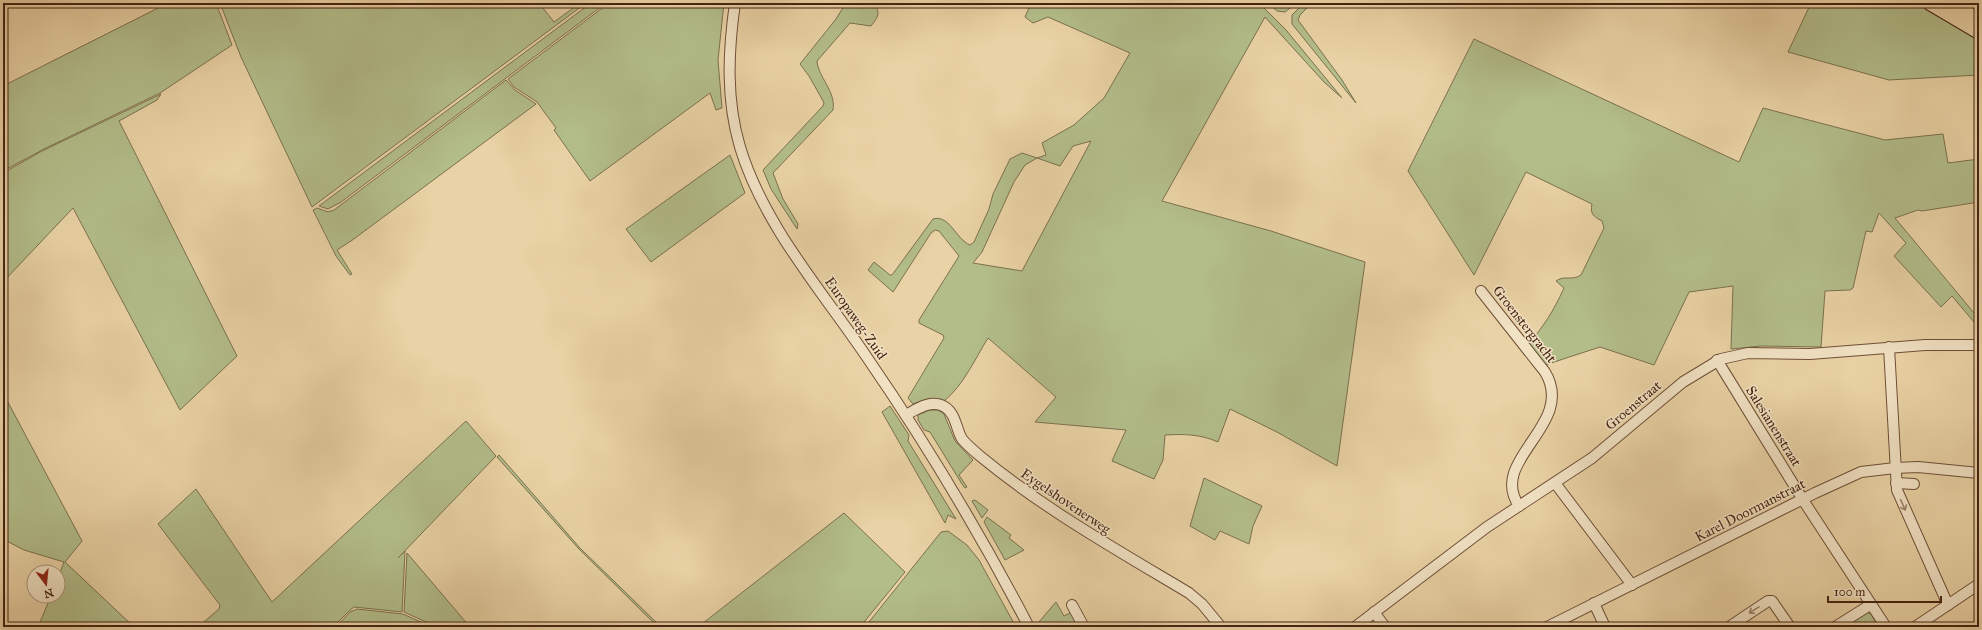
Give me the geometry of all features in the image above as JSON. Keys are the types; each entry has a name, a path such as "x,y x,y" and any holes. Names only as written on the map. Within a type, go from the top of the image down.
{"highway":[{"path":"1930,3 1979,32"},
{"path":"1950,3 1979,20"}],"street":[{"name":"Europaweg-Zuid","path":"735,3 730,48 730,92 735,129 750,176 762,200 790,247 906,415 976,529 1029,627"},
{"name":"Groenstergracht","path":"1481,291 1545,372 1551,384 1553,400 1549,414 1512,476 1513,493 1519,506"},
{"name":"Groenstraat","path":"1355,627 1443,559 1600,451 1683,382 1717,360 1748,353 1810,354 1926,344 1979,345"},
{"path":"1889,347 1896,483 1900,498 1948,605"},
{"name":"Salesianenstraat","path":"1717,360 1803,500 1870,605 1886,627"},
{"name":"Eygelshovenerweg","path":"906,415 928,404 937,404 946,408 953,416 962,439 979,456 1048,507 1085,532 1188,593 1202,604 1218,626"},
{"name":"Karel Doormanstraat","path":"1547,627 1861,472 1918,467 1979,473"},
{"path":"1555,483 1632,585"},
{"path":"1896,483 1914,484"},
{"path":"1915,627 1979,584"},
{"path":"1729,627 1768,601 1772,600 1790,627"},
{"path":"1594,603 1605,627"},
{"path":"1072,605 1084,627"},
{"path":"1834,627 1870,605"},
{"path":"1374,612 1385,627"}],"green space":[{"path":"168,3 216,3 232,45 160,93 44,149 3,171 3,86"},
{"path":"220,3 539,3 554,22 580,3 586,3 312,207 241,57"},
{"path":"591,3 606,3 341,202 328,209 319,206"},
{"path":"609,3 724,3 718,60 722,108 716,110 710,93 590,181 554,130 556,128 537,102 514,87 508,79"},
{"path":"846,3 874,3 878,15 871,26 850,23 817,61 820,73 830,90 833,110 773,173 783,199 798,224 797,229 771,189 763,170 823,106 824,103 822,99 809,76 800,64 836,19"},
{"path":"1031,3 1259,3 1286,30 1342,98 1324,82 1265,17 1162,201 1271,231 1365,262 1337,466 1277,432 1230,409 1218,442 1205,437 1192,435 1165,435 1163,460 1154,479 1112,461 1126,430 1035,422 1056,397 988,338 963,380 944,401 932,399 913,404 908,398 944,338 943,335 919,323 919,320 959,256 939,231 935,230 931,233 893,292 868,270 874,262 892,275 933,219 939,218 944,220 965,242 970,245 974,242 989,209 993,194 1010,159 1022,153 1037,158 1046,155 1042,143 1074,125 1104,98 1130,53 1048,17 1033,23 1025,17","holes":["1091,141 1022,271 973,263 982,252 1014,182 1025,165 1037,158 1060,166 1073,146"]},
{"path":"1268,3 1276,3 1280,7 1289,3 1297,3 1285,12 1277,11"},
{"path":"1304,3 1312,3 1300,15 1298,20 1342,80 1356,103 1292,24 1292,15"},
{"path":"1811,3 1920,3 1979,40 1979,75 1889,80 1788,52"},
{"path":"1474,39 1739,162 1763,108 1885,140 1943,134 1948,163 1979,159 1979,202 1922,211 1918,210 1895,218 1979,319 1979,328 1952,296 1941,307 1894,256 1906,243 1879,213 1872,232 1866,231 1853,288 1850,290 1825,291 1821,347 1761,346 1731,349 1733,286 1689,292 1654,365 1600,347 1545,365 1528,345 1548,318 1564,288 1556,281 1562,278 1574,278 1581,275 1604,228 1602,221 1594,216 1591,210 1592,204 1526,172 1474,275 1408,171"},
{"path":"506,80 515,90 536,104 337,250 352,274 350,275 336,256 313,210 317,208 328,212 334,210"},
{"path":"161,94 157,100 119,121 237,356 180,410 73,208 3,282 3,173 42,151"},
{"path":"730,155 745,193 651,262 626,229"},
{"path":"3,393 82,541 65,562 134,627 38,627 48,604 66,604 66,564 63,564 64,562 24,550 3,539"},
{"path":"890,406 909,435 908,441 956,519 948,515 945,523 882,412"},
{"path":"930,410 938,410 944,414 955,441 973,460 959,475 967,487 965,488 930,432 924,430 918,420 918,415"},
{"path":"466,421 496,456 398,558 405,551 402,612 354,607 333,627 198,627 219,609 220,605 158,524 196,489 272,602"},
{"path":"499,455 580,548 661,627 658,627 578,548 497,457"},
{"path":"1204,478 1262,506 1253,526 1249,544 1220,531 1215,540 1190,526"},
{"path":"975,500 988,510 982,518 972,501"},
{"path":"844,513 905,572 860,627 698,627"},
{"path":"987,517 1011,535 1009,538 1024,550 1005,560 984,522"},
{"path":"948,531 967,545 979,560 1016,627 865,627 941,532"},
{"path":"407,553 470,627 437,627 404,612"},
{"path":"1056,602 1064,616 1072,612 1080,627 1041,627 1039,622"},
{"path":"357,609 403,614 432,627 336,627 350,612"},
{"path":"1865,613 1870,613 1879,627 1842,627"}]}
